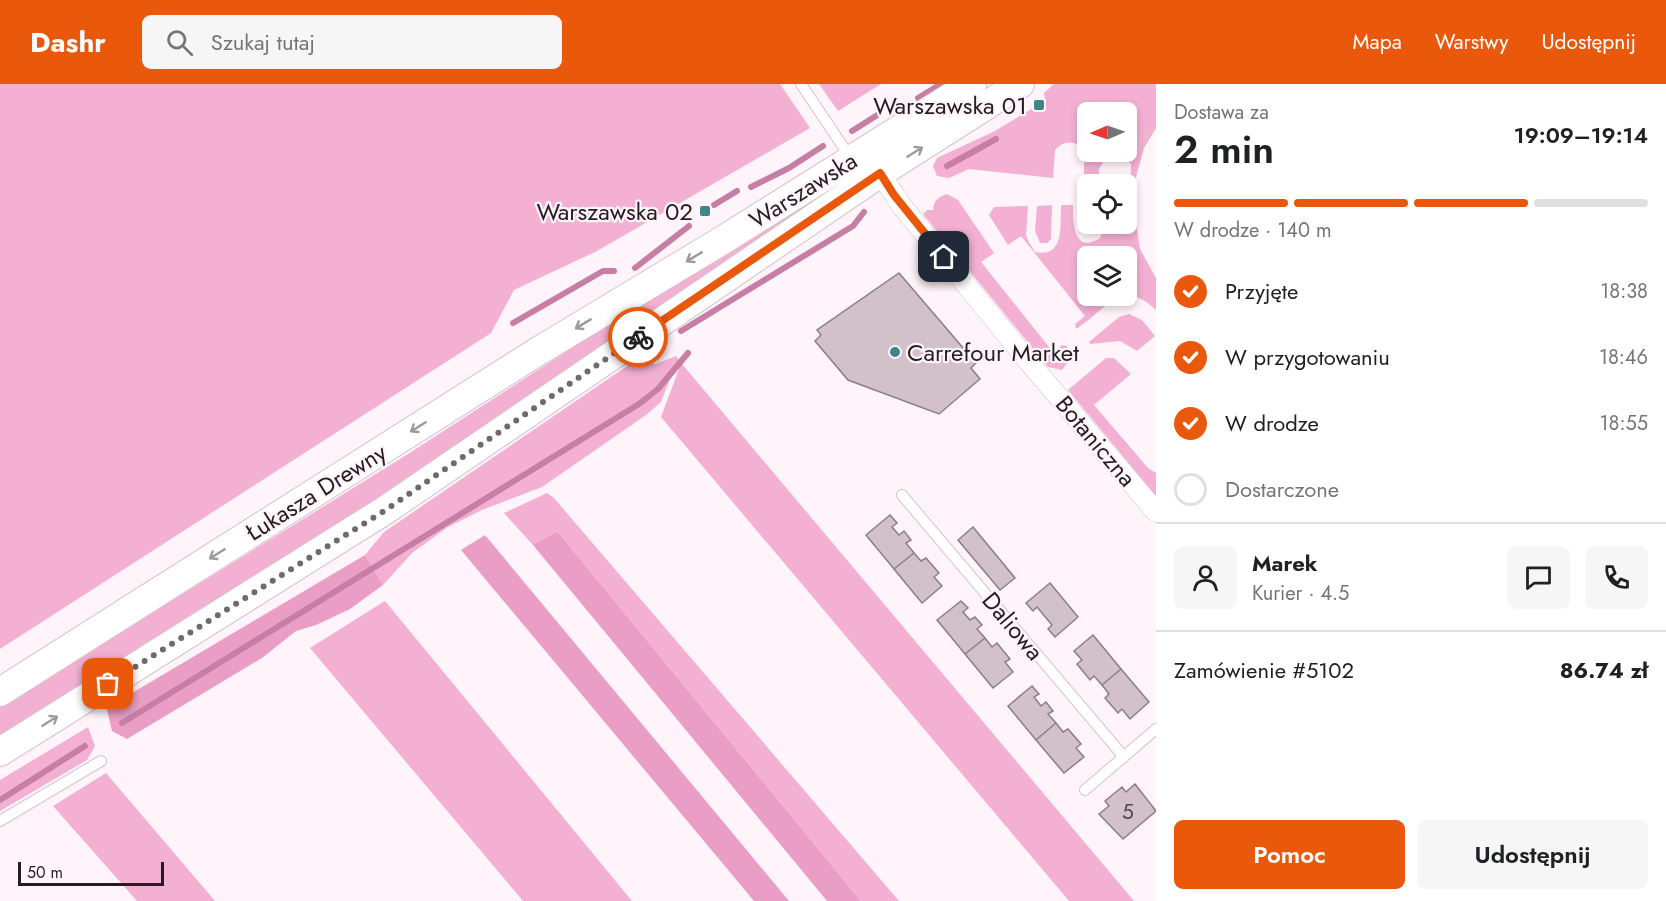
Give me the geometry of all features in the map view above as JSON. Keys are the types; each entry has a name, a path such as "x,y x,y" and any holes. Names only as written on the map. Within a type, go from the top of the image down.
{"main road":[{"name":"Warszawska","path":"633,294 972,84"},
{"name":"Warszawska","path":"0,752 384,511 880,173 1020,84"},
{"name":"Łukasza Drewny","path":"0,692 540,350 633,294"}],"street":[{"name":"Botaniczna","path":"880,173 897,200 1156,512"}],"lane":[{"path":"801,84 852,160"},
{"name":"Daliowa","path":"902,495 1124,757"},
{"path":"1085,790 1156,729"},
{"path":"0,820 101,761"}],"shaded area":[{"path":"0,84 780,84 810,128 597,251 514,290 491,333 0,649"},
{"path":"819,84 881,84 838,111"},
{"path":"1054,84 1156,84 1156,128 1144,148 1137,174 1131,174 1131,164 1129,162 1137,162 1137,102 1077,102 1077,145 1066,143 1055,150 1053,178 969,169 949,178 937,176 933,166 937,158 995,131 1033,108 1035,111 1046,104 1044,93"},
{"path":"904,145 359,513 0,737 0,707 408,454 612,322"},
{"path":"1084,162 1103,162 1099,174 1084,174"},
{"path":"947,194 958,200 994,253 981,262 1053,352 1062,345 1067,346 1067,363 1062,370 1048,367 923,214 927,210 933,210 937,199"},
{"path":"1052,205 1051,239 1047,243 1040,243 1035,231 1037,206"},
{"path":"1061,205 1073,205 1074,227 1080,240 1091,242 1100,238 1101,234 1137,234 1137,229 1140,249 1156,278 1156,310 1137,298 1137,246 1077,246 1077,306 1021,236 1008,245 989,215 994,207 1028,206 1026,235 1035,252 1045,253 1056,245 1060,231"},
{"path":"1077,306 1105,306 1076,329 1075,324 1085,316"},
{"path":"1129,314 1142,320 1155,336 1137,351 1120,341 1090,344 1089,342 1119,317"},
{"path":"676,356 1134,901 1069,901 661,417 680,366 670,379 661,402 646,415 542,487 482,510 448,527 412,553 383,585 365,555 384,532 633,362 656,364"},
{"path":"1106,358 1114,358 1131,374 1094,405 1148,468 1156,473 1156,496 1068,390"},
{"path":"547,493 553,497 899,901 861,901 557,531 533,545 504,513"},
{"path":"557,531 861,901 827,901 533,545"},
{"path":"485,535 789,901 754,901 461,550"},
{"path":"365,555 383,585 350,609 316,625 296,631 262,658 127,739 112,731 107,710 122,699"},
{"path":"385,601 632,901 523,901 310,648"},
{"path":"88,727 95,746 87,760 0,811 0,780"},
{"path":"106,773 215,901 137,901 53,806"}],"building":[{"name":"Carrefour Market","path":"899,273 976,363 971,368 980,379 939,414 848,380 815,341 821,335 817,330"},
{"path":"890,515 897,523 892,527 899,535 904,531 911,540 906,543 914,553 894,569 866,535"},
{"path":"973,527 1015,578 1000,590 958,540"},
{"path":"914,553 921,561 926,558 939,573 934,577 942,586 922,603 894,569"},
{"path":"1050,583 1078,617 1055,637 1048,629 1052,625 1037,607 1033,611 1026,603"},
{"path":"961,601 968,608 963,612 970,620 975,617 982,625 977,629 985,638 965,654 937,620"},
{"path":"1093,635 1121,669 1102,685 1094,676 1090,680 1077,664 1082,660 1074,651"},
{"path":"985,638 992,647 997,643 1010,659 1005,662 1013,672 993,688 965,654"},
{"path":"1121,669 1149,702 1130,719 1122,709 1118,713 1105,698 1109,694 1102,685"},
{"path":"1032,686 1039,694 1034,697 1041,706 1046,702 1053,711 1048,714 1056,723 1036,740 1008,706"},
{"path":"1056,723 1063,732 1068,729 1081,744 1076,748 1084,757 1064,773 1036,740"},
{"path":"1135,784 1156,811 1123,839 1099,814 1109,806 1105,801 1122,787 1126,792"}],"waterway":[{"path":"918,98 941,84"},
{"path":"852,131 879,114"},
{"path":"947,166 996,139"},
{"path":"751,187 789,168 823,146"},
{"path":"714,205 737,191"},
{"path":"681,331 853,226 864,212"},
{"path":"635,268 689,226"},
{"path":"513,323 603,271 614,271"},
{"path":"122,723 639,404 658,389 688,353"},
{"path":"0,800 85,746"}],"way so far":[{"path":"108,684 384,511 638,337"}],"place":[{"name":"Warszawska 01","path":"1039,105"},
{"name":"Warszawska 02","path":"705,211"},
{"name":"Carrefour Market","path":"895,352"}],"route":[{"path":"638,337 880,173 894,195 944,257"}]}
